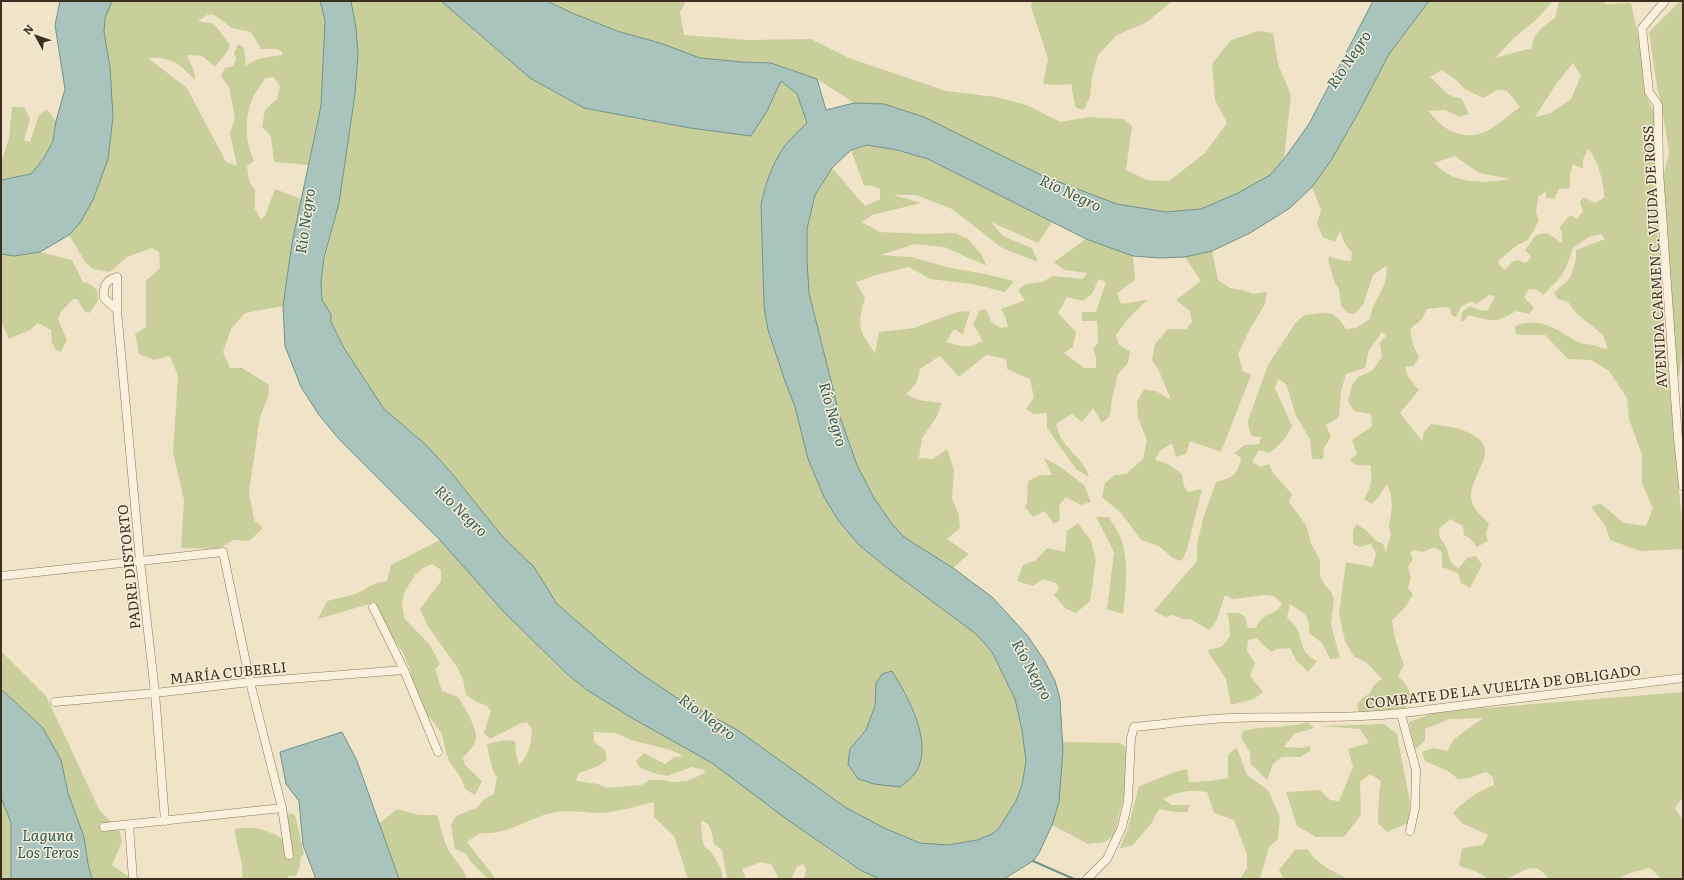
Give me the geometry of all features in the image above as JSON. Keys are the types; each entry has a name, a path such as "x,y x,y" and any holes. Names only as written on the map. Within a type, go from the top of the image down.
{"street":[{"name":"AVENIDA CARMEN C. VIUDA DE ROSS","path":"1665,1 1642,28 1649,92 1658,105 1659,171 1678,439 1683,486"},
{"name":"PADRE DISTORTO","path":"117,310 140,560 155,693 165,821"},
{"path":"1,576 223,552 250,682 282,808 289,855"},
{"path":"373,607 404,670 438,752"},
{"name":"MARÍA CUBERLI","path":"55,702 155,693 250,682 404,670"},
{"name":"COMBATE DE LA VUELTA DE OBLIGADO","path":"1087,879 1107,859 1122,827 1128,801 1131,738 1134,727 1230,718 1352,717 1401,714 1433,708 1683,678"},
{"path":"1401,714 1416,770 1415,808 1410,831"},
{"path":"104,827 282,808"},
{"path":"129,825 133,879"}],"green space":[{"path":"112,1 320,1 325,20 321,106 308,165 274,162 271,136 262,127 265,110 277,99 280,86 274,77 265,78 253,97 248,113 247,138 254,161 247,166 249,181 255,190 255,209 261,219 265,216 275,189 301,199 292,243 283,306 245,313 231,329 223,352 230,368 242,368 269,385 268,397 260,417 249,492 254,520 263,528 249,541 233,540 219,549 181,548 184,500 173,452 178,376 170,356 154,360 139,354 135,334 146,327 146,281 160,268 159,252 152,248 127,257 110,272 93,269 85,262 69,235 80,223 108,159 113,117 110,67 104,32 105,18","holes":["213,14 232,28 251,32 261,49 275,49 281,51 283,55 259,59 246,66 244,48 238,44 234,53 236,59 233,66 225,68 221,76 229,87 235,118 230,133 237,166 226,162 187,88 148,58 163,58 174,62 180,65 195,80 194,71 187,55 202,56 215,67 227,52 230,45 214,24 198,21 207,15"]},
{"path":"351,1 441,1 530,78 584,108 690,128 751,136 767,111 781,80 797,94 807,123 777,159 768,179 761,204 764,307 768,330 795,407 808,459 824,497 838,520 859,545 882,564 976,634 992,652 1015,699 1022,730 1026,761 1022,785 1016,801 999,828 992,834 977,840 948,845 920,843 884,828 845,807 736,729 680,700 640,673 581,626 557,604 534,567 502,536 449,470 425,444 384,409 344,348 331,322 331,314 322,300 321,282 324,262 339,203 355,94 357,59 356,28","holes":["876,683 904,690 914,712 921,736 850,749 866,730 875,706"]},
{"path":"547,1 686,1 680,12 684,35 747,40 811,39 849,58 946,91 996,97 1027,105 1060,122 1089,117 1123,119 1132,126 1126,170 1147,180 1169,181 1205,153 1227,123 1215,100 1212,64 1231,40 1259,31 1273,33 1278,64 1291,95 1284,159 1270,175 1238,193 1201,209 1166,212 1118,204 1041,175 924,117 884,104 854,103 817,79 771,63 700,58 663,44 617,31"},
{"path":"1032,1 1172,1 1147,22 1117,35 1098,55 1092,77 1090,97 1084,110 1076,108 1072,84 1043,84 1048,59 1031,7"},
{"path":"1429,1 1558,1 1552,2 1537,19 1514,38 1495,58 1532,48 1534,38 1539,30 1555,18 1559,1 1605,1 1605,4 1631,3 1639,40 1645,94 1654,112 1657,148 1653,171 1667,359 1683,533 1683,549 1640,551 1610,540 1605,525 1591,507 1600,503 1624,523 1646,526 1653,508 1642,484 1642,455 1629,419 1627,398 1609,371 1591,360 1568,359 1545,335 1516,334 1515,326 1525,323 1541,324 1555,329 1580,343 1608,349 1603,335 1577,314 1568,302 1558,299 1554,293 1570,278 1576,260 1576,250 1605,239 1601,234 1589,237 1573,248 1566,268 1559,279 1543,295 1537,290 1529,289 1524,297 1534,308 1529,314 1516,311 1498,320 1488,320 1468,315 1464,321 1461,322 1462,312 1470,306 1482,311 1488,310 1495,296 1489,295 1476,304 1471,301 1461,307 1456,317 1452,316 1450,308 1444,307 1427,309 1422,319 1410,329 1413,345 1419,357 1414,366 1405,367 1408,377 1419,390 1400,413 1422,441 1424,432 1431,424 1468,432 1482,442 1485,450 1484,459 1471,491 1471,500 1480,515 1489,523 1486,533 1488,541 1477,547 1470,538 1464,535 1463,526 1450,519 1439,529 1440,537 1446,547 1451,562 1455,566 1459,568 1467,558 1476,556 1482,565 1470,588 1461,583 1458,573 1442,567 1442,552 1434,547 1423,552 1414,550 1410,553 1413,559 1408,567 1411,578 1408,589 1413,594 1406,606 1392,621 1395,639 1404,665 1398,676 1410,692 1409,700 1404,710 1359,713 1357,705 1362,698 1369,694 1374,685 1382,679 1366,662 1354,657 1345,641 1339,613 1346,562 1372,567 1376,554 1371,544 1359,547 1353,544 1353,530 1357,524 1367,531 1375,540 1383,544 1386,552 1391,534 1389,527 1392,506 1391,495 1387,484 1372,504 1364,499 1371,483 1370,465 1357,465 1350,460 1357,454 1352,440 1372,426 1371,414 1354,411 1348,402 1352,385 1358,377 1372,371 1382,357 1380,343 1386,336 1382,332 1369,350 1365,368 1346,374 1341,391 1339,415 1337,419 1326,425 1331,437 1324,448 1323,459 1312,459 1310,439 1296,416 1286,384 1278,379 1275,388 1292,426 1285,438 1276,447 1269,453 1259,450 1252,462 1260,467 1269,464 1273,473 1292,494 1289,502 1306,525 1311,543 1320,560 1320,576 1334,599 1331,625 1340,658 1330,659 1322,643 1309,633 1309,622 1305,615 1290,604 1287,617 1297,629 1303,648 1307,654 1317,661 1308,672 1296,660 1290,648 1276,649 1272,652 1257,638 1248,640 1247,651 1255,663 1250,676 1263,692 1254,699 1231,705 1226,679 1207,650 1221,647 1230,637 1229,619 1227,613 1239,613 1245,617 1248,628 1256,628 1265,616 1276,611 1282,604 1274,596 1265,595 1233,599 1225,595 1216,622 1209,630 1190,619 1183,619 1173,615 1165,617 1154,611 1197,561 1197,544 1203,519 1216,482 1233,475 1240,464 1241,458 1234,453 1245,445 1259,444 1261,437 1252,436 1249,430 1248,420 1268,365 1296,322 1305,315 1321,313 1333,314 1340,320 1346,329 1356,328 1370,319 1371,312 1383,287 1387,273 1386,266 1373,275 1363,305 1354,314 1347,313 1341,305 1339,289 1335,283 1328,260 1329,256 1341,260 1351,261 1352,253 1345,244 1340,231 1335,242 1323,237 1317,224 1321,210 1312,187 1332,159 1389,54","holes":["1573,63 1581,76 1571,99 1551,113 1535,117 1556,84","1442,70 1456,80 1465,89 1483,98 1497,90 1507,91 1520,107 1485,132 1468,135 1453,132 1440,124 1429,111 1445,110 1460,117 1469,114 1462,99 1449,95 1430,77","1588,149 1600,172 1604,198 1595,203 1584,197 1580,202 1583,211 1577,219 1570,215 1559,228 1562,232 1562,243 1547,233 1536,235 1525,250 1531,257 1526,263 1517,260 1512,262 1505,270 1500,266 1498,261 1516,246 1528,240 1539,221 1536,212 1538,197 1546,191 1546,198 1554,199 1559,189 1570,188 1570,174 1573,164 1583,169 1583,160","1455,156 1479,173 1510,179 1490,182 1469,181 1451,175 1434,163"]},
{"path":"1680,1 1683,1 1683,345 1679,377 1676,376 1663,177 1669,153 1649,32"},
{"path":"12,107 24,107 30,119 24,140 30,142 39,115 47,109 56,121 53,141 44,158 31,174 1,180 1,163 9,138"},
{"path":"867,145 897,150 928,159 1052,222 1038,243 991,222 1003,236 1032,248 1038,262 1002,248 952,209 916,195 894,195 921,203 872,215 862,222 880,232 925,234 955,233 968,239 981,254 987,266 944,247 915,244 881,255 911,257 951,268 1014,281 1005,292 972,284 930,279 909,267 876,275 856,282 865,298 860,321 862,332 875,353 879,332 914,328 957,312 970,311 963,334 954,329 946,342 964,346 973,346 977,344 982,341 973,325 979,311 986,309 992,323 1001,328 1008,327 1001,309 1025,300 1018,290 1026,284 1042,282 1053,276 1083,279 1087,273 1064,270 1054,262 1086,239 1133,256 1135,280 1117,293 1121,304 1147,300 1127,320 1116,335 1119,345 1130,351 1128,363 1118,374 1112,399 1110,416 1102,423 1093,408 1082,422 1072,414 1056,424 1063,441 1084,466 1089,477 1076,469 1047,428 1047,413 1034,414 1026,409 1034,398 1030,379 1007,369 1006,359 986,355 959,377 940,356 920,369 916,384 906,394 918,400 942,403 936,418 922,438 919,458 933,459 947,449 954,470 952,498 959,516 960,528 947,539 969,554 953,568 904,537 892,524 874,498 857,465 840,417 809,293 807,229 815,195 832,168 865,206 880,199 880,189 870,185 864,186 851,150","holes":["1099,279 1106,282 1096,312 1082,312 1082,321 1097,321 1098,342 1093,349 1096,357 1096,368 1084,368 1064,353 1073,347 1076,332 1058,313 1067,297 1083,301 1092,294"]},
{"path":"1212,251 1218,280 1230,288 1253,294 1267,292 1265,304 1250,329 1238,354 1243,371 1251,375 1221,452 1190,441 1186,454 1176,457 1172,443 1160,451 1155,460 1168,464 1182,474 1184,486 1188,492 1202,489 1187,549 1182,561 1173,558 1159,546 1141,540 1121,513 1102,497 1105,483 1115,475 1126,474 1143,459 1147,440 1138,418 1137,402 1144,389 1156,391 1171,400 1159,371 1152,360 1155,344 1168,329 1186,329 1192,322 1190,311 1176,300 1201,281 1185,257"},
{"path":"40,252 72,260 83,282 90,284 97,290 98,301 89,313 85,312 77,299 73,299 61,312 58,319 67,340 61,352 56,350 52,343 51,330 38,323 30,330 9,339 1,321 1,254 14,256"},
{"path":"1044,458 1059,466 1084,485 1091,502 1081,505 1066,497 1059,505 1060,520 1054,524 1045,511 1033,517 1025,507 1027,502 1028,481 1040,475 1052,475"},
{"path":"1096,517 1109,517 1119,533 1123,544 1126,574 1123,614 1107,609 1114,552"},
{"path":"1078,523 1091,541 1096,560 1090,601 1076,613 1066,609 1054,595 1059,589 1056,583 1043,579 1033,586 1017,581 1023,565 1036,560 1047,548 1065,552 1067,531"},
{"path":"440,540 502,610 566,673 587,690 632,718 712,763 848,863 880,879 804,879 806,869 803,864 797,867 791,879 778,879 771,864 761,862 742,869 746,879 727,879 722,850 714,844 708,824 701,820 704,846 712,853 721,869 723,879 688,879 674,836 654,817 654,802 627,809 600,813 568,811 557,812 537,817 501,832 480,833 467,842 496,879 488,879 471,862 466,854 455,849 451,825 456,816 478,807 484,799 494,794 497,777 489,757 487,744 506,740 515,741 519,765 526,757 528,752 532,729 527,722 521,723 490,739 484,733 491,711 487,706 466,695 463,679 457,667 427,625 420,609 441,581 441,570 432,564 423,568 415,575 405,591 402,602 404,618 430,645 440,664 435,669 442,691 458,697 472,722 476,740 463,758 465,765 482,781 475,795 465,789 461,778 449,761 442,734 431,719 419,708 412,692 411,672 403,653 389,633 373,603 318,619 327,601 356,594 376,583 387,581 391,565","holes":["594,732 616,733 631,740 670,750 684,756 674,757 665,764 644,753 636,761 639,767 653,773 667,776 692,767 704,770 705,773 687,781 671,782 650,780 641,785 607,788 598,784 576,781 579,773 596,767 607,760 605,750 594,742"]},
{"path":"1,651 46,696 100,811 119,828 122,842 112,865 132,879 92,879 84,837 68,793 61,760 43,728 1,689"},
{"path":"1683,692 1683,797 1675,808 1683,820 1683,879 1662,879 1650,868 1630,873 1617,879 1549,879 1543,872 1533,868 1505,879 1486,879 1486,877 1475,871 1459,866 1462,848 1483,845 1488,835 1462,823 1453,813 1462,804 1482,790 1494,785 1493,777 1486,772 1469,778 1458,779 1448,771 1425,761 1422,752 1434,748 1447,751 1454,739 1483,718 1450,719 1425,729 1425,741 1415,749 1409,722 1436,712"},
{"path":"1307,722 1314,728 1294,734 1284,747 1300,748 1310,746 1310,751 1300,757 1282,757 1273,764 1267,780 1251,764 1250,753 1241,737 1243,731 1259,728 1292,726"},
{"path":"1384,724 1397,734 1410,803 1408,823 1387,832 1378,823 1381,781 1370,774 1360,782 1361,815 1344,837 1316,837 1297,826 1286,792 1320,790 1330,800 1339,801 1353,767 1348,749 1369,743 1360,729 1320,726"},
{"path":"1063,742 1120,743 1126,747 1127,785 1114,836 1105,842 1088,844 1052,825 1059,802"},
{"path":"1237,748 1247,775 1268,790 1280,817 1278,839 1269,847 1260,879 1240,879 1247,868 1247,855 1234,820 1214,813 1207,792 1184,792 1174,794 1163,799 1172,805 1190,805 1187,812 1174,812 1159,809 1151,824 1133,845 1119,849 1127,831 1139,786 1187,769 1189,782 1228,778 1228,754"},
{"path":"1,797 11,823 11,879 1,879"},
{"path":"397,809 418,815 437,815 448,849 467,879 399,879 379,824"},
{"path":"289,813 295,815 304,854 301,857 296,876 289,876 288,879 242,879 243,873 235,829 251,828 266,831 278,836 291,847 286,821"},
{"path":"1307,849 1316,860 1327,868 1348,879 1284,879 1279,870 1295,850"}],"water":[{"path":"60,1 112,1 105,18 104,32 110,67 113,117 108,159 93,200 80,223 69,235 40,252 14,256 1,254 1,180 31,174 44,158 53,141 56,121 65,89 55,25"},
{"name":"Río Negro","path":"320,1 351,1 356,28 358,54 355,94 339,203 324,258 321,282 322,300 331,314 331,322 344,348 384,409 425,444 449,470 502,536 534,567 557,604 609,649 640,673 680,700 736,729 845,807 884,828 920,843 948,845 977,840 992,834 999,828 1016,801 1022,785 1026,761 1022,730 1015,699 992,652 976,634 859,545 838,520 824,497 808,459 795,407 768,330 764,307 761,204 774,164 787,143 807,123 797,94 781,81 767,111 751,136 690,128 584,108 530,78 441,1 547,1 617,31 663,44 700,58 771,63 817,79 826,110 854,103 884,104 924,117 1041,175 1117,204 1166,212 1201,209 1238,193 1270,175 1284,159 1309,124 1373,1 1429,1 1389,54 1332,159 1312,187 1290,208 1250,233 1212,251 1185,257 1159,258 1133,256 1086,239 928,159 897,150 867,145 851,150 832,168 815,195 807,229 809,293 840,417 857,465 874,498 892,524 904,537 953,568 992,597 1027,635 1044,660 1055,681 1060,699 1063,751 1059,802 1052,825 1039,853 1033,861 1004,879 880,879 860,870 785,818 712,763 632,718 587,690 566,673 502,610 440,540 339,439 319,415 301,387 285,346 283,306 292,243 321,106 325,20"},
{"path":"892,671 905,693 917,720 921,734 922,748 921,761 916,772 900,787 874,784 858,779 848,764 850,749 866,730 875,706 876,683 882,674"},
{"name":"Laguna Los Teros","path":"1,689 43,728 61,760 68,793 84,837 92,879 11,879 11,823 1,797"},
{"path":"342,732 357,761 399,879 316,879 303,845 299,801 286,784 280,752"}],"waterway":[{"path":"1033,861 1074,879"}]}
